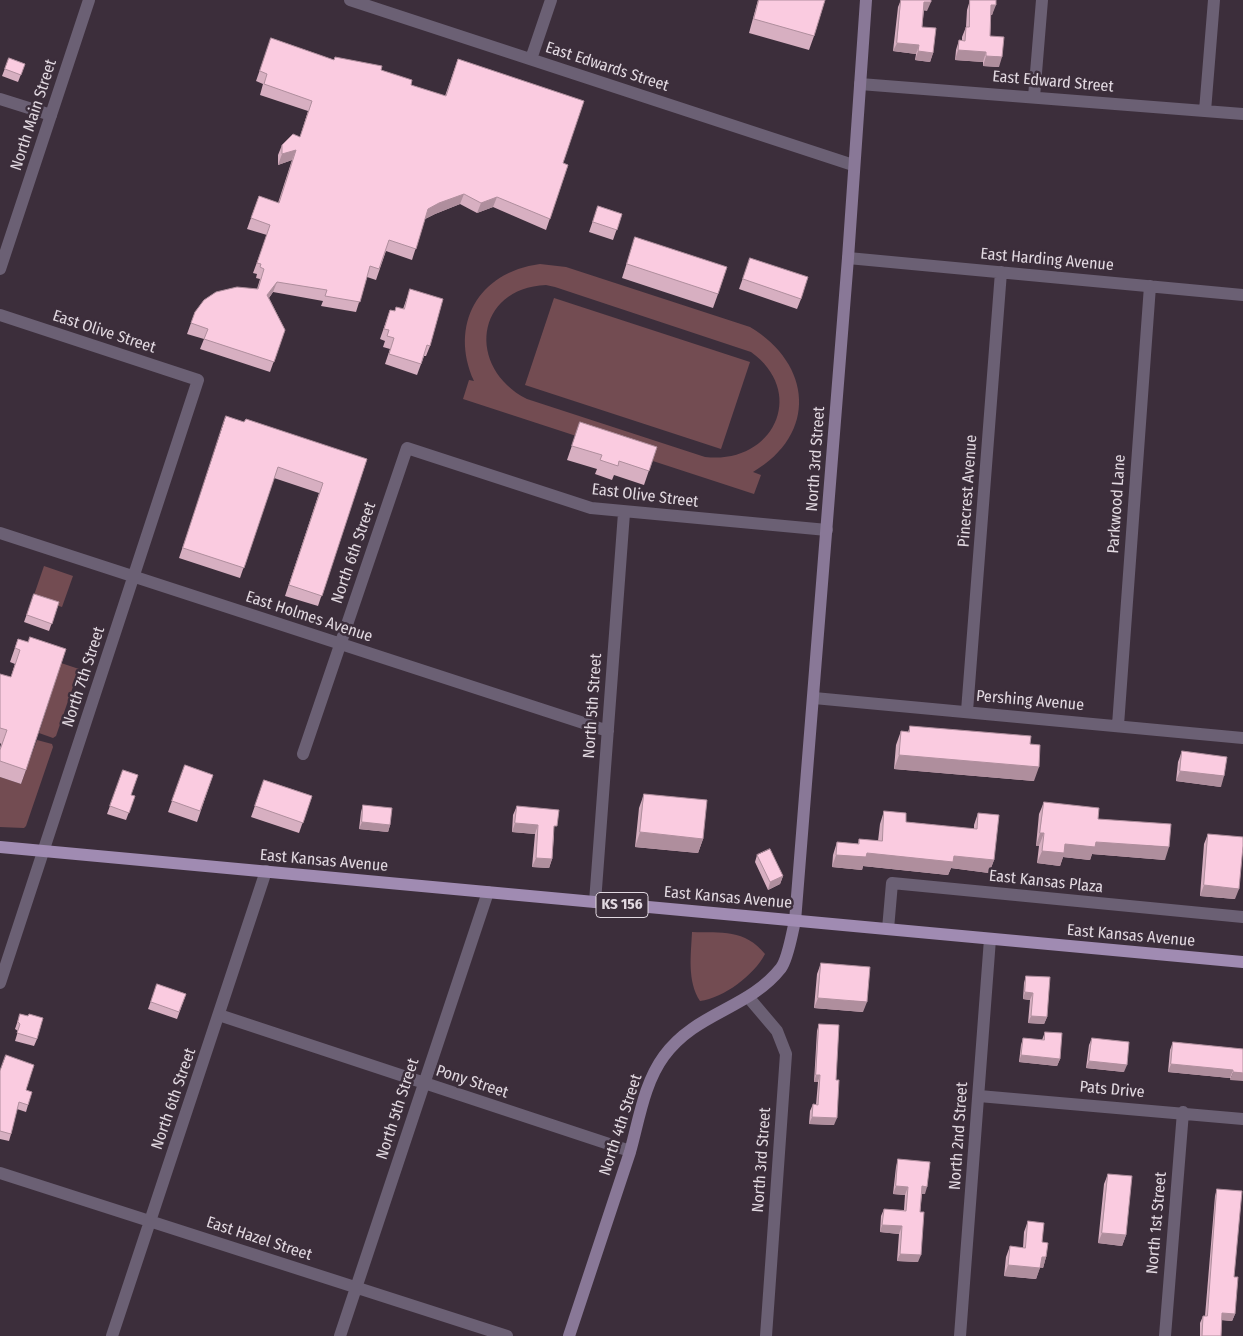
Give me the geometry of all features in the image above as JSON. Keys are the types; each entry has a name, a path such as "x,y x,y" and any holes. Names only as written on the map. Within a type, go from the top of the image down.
{"main road":[{"name":"North 3rd Street","path":"795,921 848,258 866,0"},
{"name":"East Kansas Avenue","path":"0,847 1243,962"},
{"name":"North 4th Street","path":"569,1336 630,1151 649,1084 663,1057 683,1034 716,1013 750,998 782,967 795,921"}],"street":[{"name":"North Main Street","path":"0,269 89,0"},
{"name":"East Edwards Street","path":"350,0 853,165"},
{"path":"531,59 551,0"},
{"path":"1034,97 1042,0"},
{"path":"1205,111 1214,0"},
{"name":"East Edward Street","path":"860,84 1243,114"},
{"path":"0,99 52,115"},
{"name":"East Harding Avenue","path":"848,258 1243,296"},
{"name":"Pinecrest Avenue","path":"967,711 1001,272"},
{"name":"Parkwood Lane","path":"1118,725 1150,286"},
{"name":"East Olive Street","path":"0,315 198,380"},
{"name":"North 7th Street","path":"0,983 45,851 198,380"},
{"name":"East Olive Street","path":"407,448 591,508 624,513 827,530"},
{"name":"North 6th Street","path":"303,754 407,448"},
{"name":"North 5th Street","path":"595,902 624,513"},
{"name":"East Holmes Avenue","path":"0,533 608,732"},
{"name":"Pershing Avenue","path":"814,698 1243,738"},
{"name":"North 6th Street","path":"112,1336 266,871"},
{"name":"East Kansas Plaza","path":"888,929 892,883 1243,917"},
{"name":"North 5th Street","path":"340,1336 488,892"},
{"name":"North 2nd Street","path":"960,1336 990,939"},
{"name":"North 3rd Street","path":"750,998 777,1031 786,1054 766,1336"},
{"name":"Pony Street","path":"218,1016 630,1151"},
{"name":"Pats Drive","path":"979,1096 1182,1112 1243,1119"},
{"name":"North 1st Street","path":"1165,1336 1182,1112"},
{"name":"East Hazel Street","path":"0,1173 507,1336"}],"shaded area":[{"path":"540,264 566,267 750,327 771,342 786,360 795,379 799,399 797,419 789,439 774,456 753,472 761,475 754,494 463,399 469,380 474,381 467,360 465,340 468,321 474,304 485,290 500,278 518,269","holes":["546,285 751,352 768,369 777,387 779,405 775,423 764,438 749,450 729,456 705,457 527,399 507,385 494,369 487,350 487,332 493,314 504,300 522,289"]},
{"path":"554,298 750,362 721,449 525,385"},
{"path":"44,566 73,576 62,607 33,598"},
{"path":"61,663 79,669 56,736 53,738 39,733"},
{"path":"37,740 52,744 53,747 26,826 24,828 0,827 0,777 21,784"},
{"path":"692,932 723,933 741,936 757,946 765,954 754,970 737,984 719,995 700,1001 691,976"}],"building":[{"path":"759,0 825,0 814,36 754,19"},
{"path":"901,0 931,0 931,2 924,2 922,27 936,28 933,53 918,51 919,45 897,43"},
{"path":"970,0 996,0 996,5 991,5 990,36 1004,37 1002,57 986,56 986,52 958,50 959,40 965,41 966,27 969,27"},
{"path":"271,38 334,60 335,57 382,66 381,70 412,80 411,85 446,96 458,59 584,101 563,163 568,165 550,219 497,197 481,203 464,194 428,209 416,249 389,240 379,269 370,266 360,302 325,296 327,290 277,282 267,295 285,330 274,362 204,339 208,329 191,323 195,312 204,300 216,292 237,287 258,289 264,269 260,267 261,264 257,263 270,225 251,218 259,196 279,203 296,150 282,154 282,145 293,134 300,137 312,101 264,84 267,74 260,71"},
{"path":"9,58 25,64 21,75 5,69"},
{"path":"598,206 622,214 617,230 593,222"},
{"path":"635,237 727,267 718,294 627,264"},
{"path":"750,258 808,277 801,299 743,279"},
{"path":"410,289 443,299 430,346 427,345 421,364 389,354 394,338 387,336 389,330 384,329 390,310 395,311 396,307 404,309"},
{"path":"226,416 244,422 246,419 367,459 322,596 289,585 323,483 278,467 244,568 183,548"},
{"path":"580,422 657,447 649,471 619,461 618,466 600,460 602,455 572,446"},
{"path":"34,594 59,602 52,624 27,615"},
{"path":"30,637 66,649 26,770 0,761 0,750 7,730 0,728 0,674 11,677 20,650 15,648 18,639 28,642"},
{"path":"910,726 1031,736 1030,744 1040,745 1039,767 899,755 901,731 909,732"},
{"path":"1182,751 1227,757 1224,776 1180,771"},
{"path":"185,765 213,775 200,811 172,801"},
{"path":"123,770 138,775 131,795 135,796 129,813 110,806"},
{"path":"264,780 312,796 303,823 255,806"},
{"path":"644,794 707,800 703,839 640,832"},
{"path":"1044,802 1099,808 1098,819 1171,824 1169,847 1096,842 1095,847 1065,844 1064,853 1042,851 1044,833 1040,833"},
{"path":"363,805 392,808 390,825 362,822"},
{"path":"517,806 559,810 557,826 554,826 552,859 536,858 538,825 515,823"},
{"path":"884,811 906,813 906,822 977,829 978,813 999,815 994,860 954,856 953,862 867,853 866,857 836,855 837,842 859,844 859,839 882,841"},
{"path":"1208,834 1243,837 1239,889 1204,885"},
{"path":"770,849 783,876 770,882 757,855"},
{"path":"821,963 870,967 867,1002 818,998"},
{"path":"1026,976 1050,977 1047,1017 1031,1016 1033,993 1025,992"},
{"path":"157,984 186,994 179,1012 151,1002"},
{"path":"20,1014 28,1016 29,1014 43,1018 37,1039 17,1033 20,1024 18,1022"},
{"path":"819,1024 839,1025 836,1080 839,1080 837,1118 812,1117 813,1104 818,1105 820,1075 816,1075"},
{"path":"1045,1032 1062,1033 1060,1059 1021,1055 1023,1038 1044,1040"},
{"path":"1092,1038 1129,1042 1127,1065 1089,1061"},
{"path":"1173,1042 1243,1049 1243,1073 1233,1072 1233,1070 1171,1064"},
{"path":"6,1055 34,1065 26,1090 32,1092 28,1105 19,1102 11,1134 0,1131 0,1071"},
{"path":"898,1159 930,1162 927,1187 922,1186 920,1212 924,1212 921,1255 900,1254 902,1226 882,1225 884,1209 906,1211 908,1187 896,1186"},
{"path":"1108,1174 1132,1176 1126,1235 1102,1233"},
{"path":"1217,1189 1242,1191 1234,1277 1238,1277 1235,1314 1222,1313 1221,1336 1202,1336 1203,1316 1207,1316"},
{"path":"1028,1221 1044,1223 1042,1242 1048,1243 1046,1257 1042,1257 1040,1268 1008,1265 1010,1246 1025,1248"}]}
